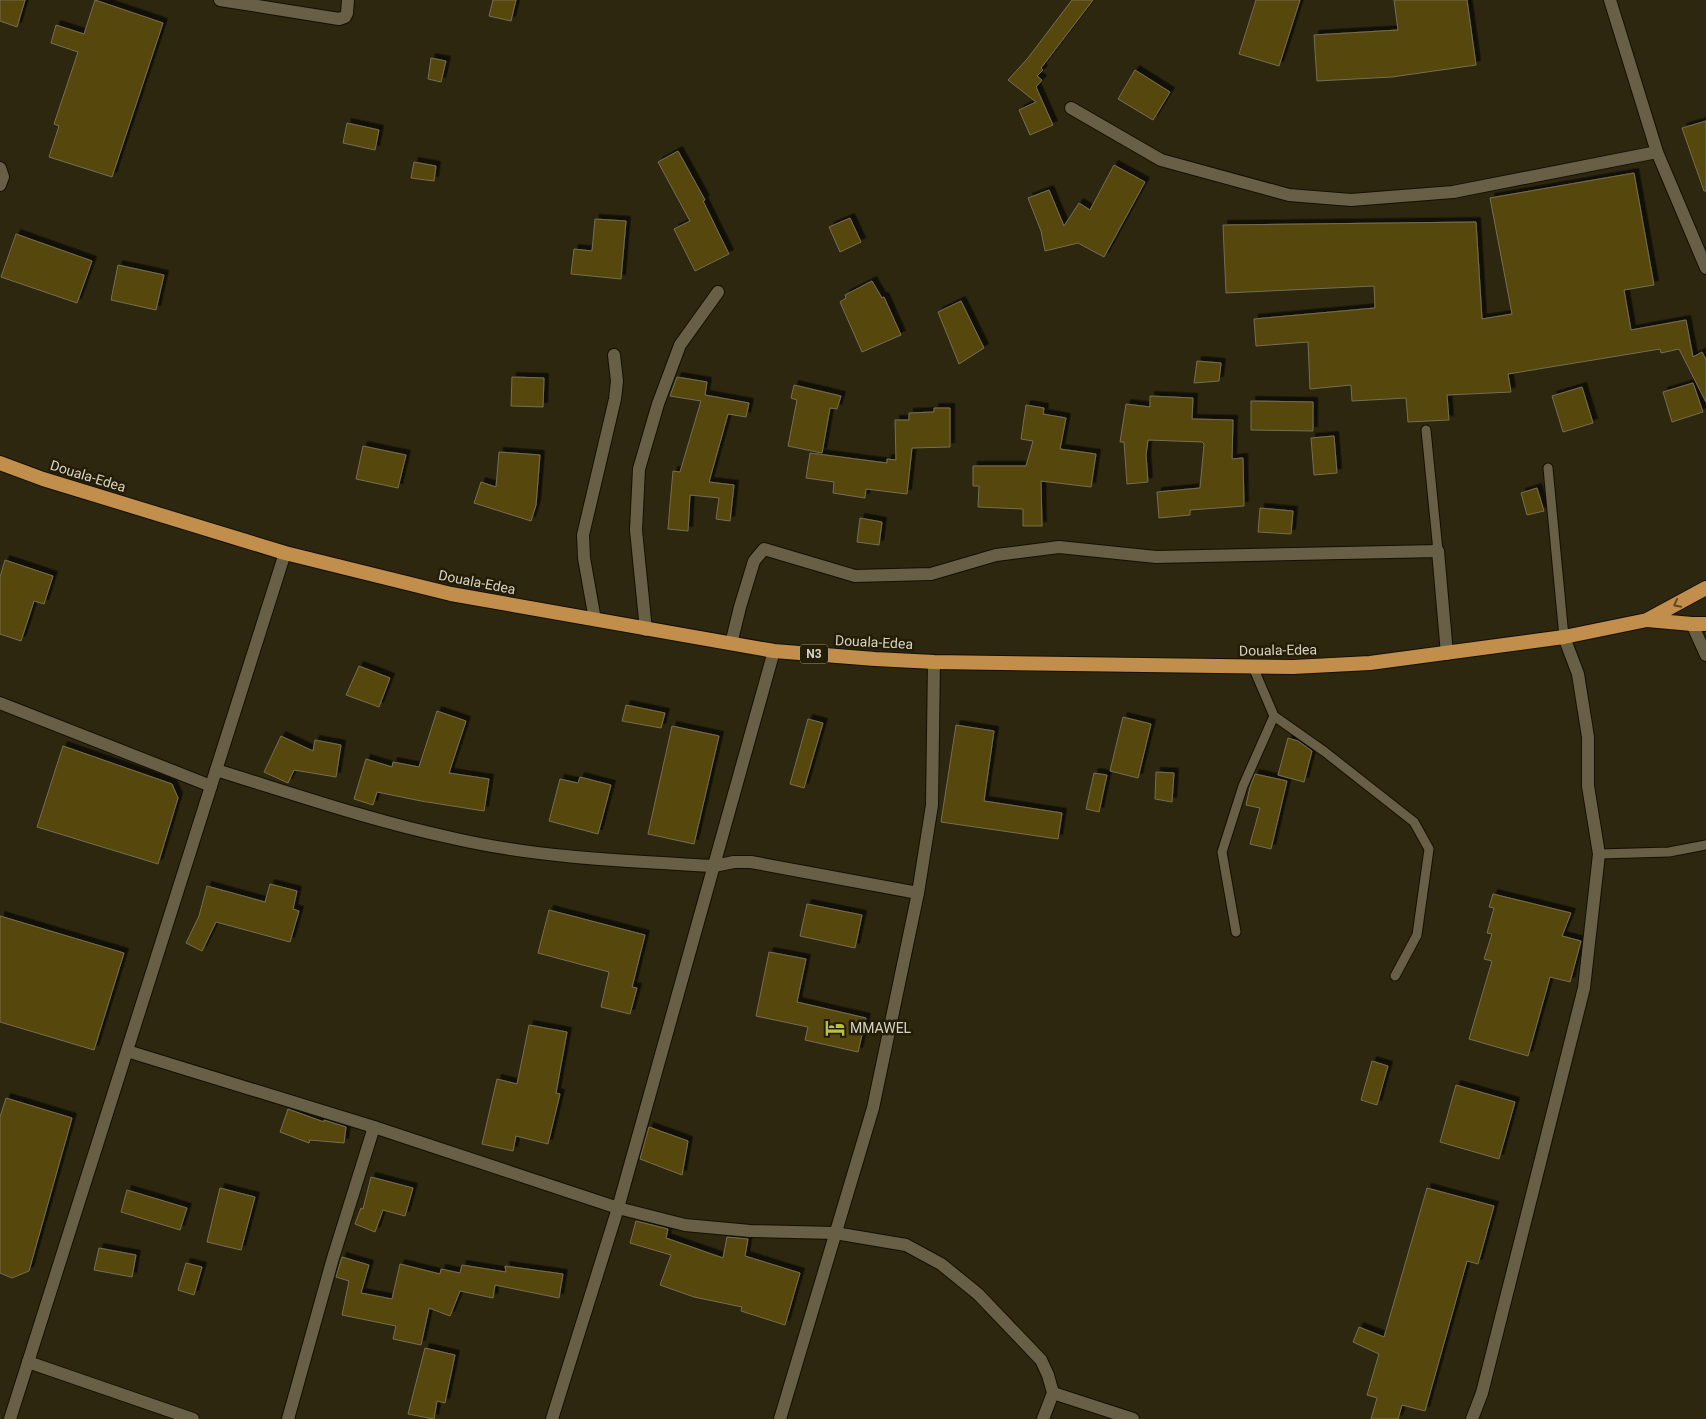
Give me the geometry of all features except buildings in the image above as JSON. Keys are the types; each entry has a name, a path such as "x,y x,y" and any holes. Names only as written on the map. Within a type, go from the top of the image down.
{"highway":[{"name":"Douala-Edea","path":"0,463 43,479 285,553 451,594 646,630 774,651 934,662 1293,667 1370,663 1447,654 1564,637 1647,620 1706,624"},
{"name":"Douala-Edea","path":"1647,620 1706,588"}],"street":[{"path":"220,0 274,4 339,19 345,17 347,13 348,0"},
{"path":"1610,0 1657,152 1706,268"},
{"path":"1072,108 1161,160 1289,195 1342,200 1453,192 1657,152"},
{"path":"0,168 3,177 0,185"},
{"path":"646,630 636,530 639,469 658,404 680,345 718,292"},
{"path":"595,620 584,558 584,535 615,399 617,381 614,355"},
{"path":"731,644 754,561 764,549 855,576 931,574 996,555 1059,547 1156,557 1438,551 1447,654"},
{"path":"10,1419 285,553"},
{"path":"1692,624 1706,655"},
{"path":"1472,1419 1482,1393 1584,988 1599,854 1588,786 1588,736 1578,674 1564,637"},
{"path":"552,1419 618,1208 774,651"},
{"path":"780,1419 874,1108 918,893 932,805 934,662"},
{"path":"0,703 211,786"},
{"path":"216,770 370,818 452,839 531,852 576,857 714,866 734,862 751,862 918,893"},
{"path":"127,1051 374,1127 618,1208 685,1225 750,1231 835,1233 906,1245 941,1264 978,1294 1041,1360 1053,1393 1043,1419"},
{"path":"288,1419 332,1258 374,1127"},
{"path":"28,1362 193,1419"},
{"path":"1053,1393 1134,1419"}],"lane":[{"path":"1426,430 1438,551"},
{"path":"1548,468 1564,637"},
{"path":"1253,667 1274,716 1325,752 1414,822 1429,849 1417,935 1395,976"},
{"path":"1236,932 1222,852 1243,786 1274,716"},
{"path":"1599,854 1669,852 1706,844"}],"place":[{"name":"MMAWEL","path":"835,1028"}]}
